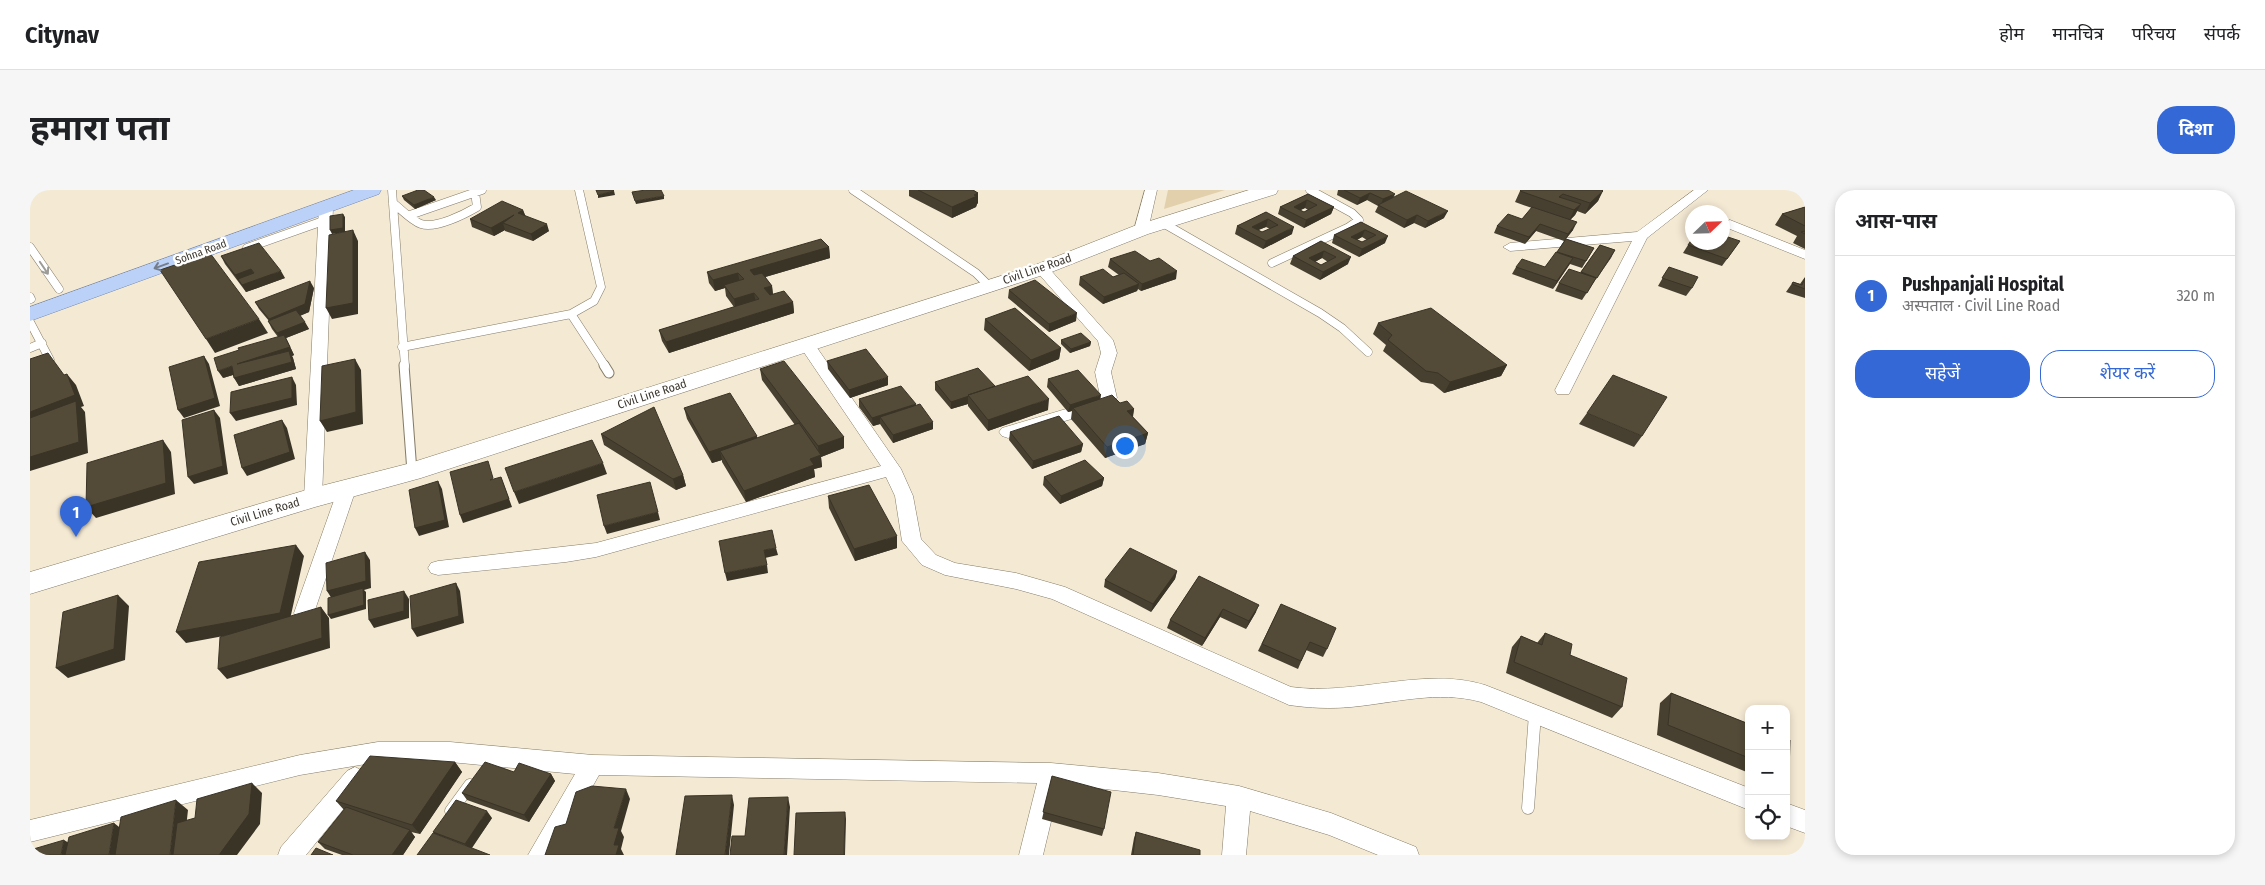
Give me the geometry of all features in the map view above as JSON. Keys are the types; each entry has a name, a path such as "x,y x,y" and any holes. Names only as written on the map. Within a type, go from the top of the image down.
{"main road":[{"name":"Sohna Road","path":"30,302 369,191"},
{"name":"Sohna Road","path":"30,302 59,288 327,206"}],"street":[{"path":"1141,230 1151,190"},
{"name":"Civil Line Road","path":"30,583 347,488 412,472 1042,269 1141,230 1269,190"},
{"path":"1563,390 1641,236 1702,190"},
{"path":"313,498 327,206"},
{"path":"1730,224 1805,255"},
{"path":"1510,248 1641,236"},
{"path":"1008,432 1099,405 1109,398 1103,372 1109,353 1105,340 1042,269"},
{"path":"807,345 892,469 904,496 912,541 929,560 952,570 1016,581 1058,593 1289,696 1307,700 1348,698 1426,689 1459,688 1488,694 1745,798"},
{"path":"438,568 566,556 596,550 892,469"},
{"path":"304,612 347,488"},
{"path":"290,855 378,752"},
{"path":"30,831 300,765 378,752 450,752 482,768 593,765 1051,773 1158,784 1239,797 1331,824 1408,855"},
{"path":"540,855 593,765"},
{"path":"1031,855 1051,773"},
{"path":"1234,855 1239,797"},
{"path":"1790,816 1805,822"}],"lane":[{"path":"392,190 412,472"},
{"path":"402,347 571,314 596,302 600,295 601,287 579,190"},
{"path":"853,190 976,272 988,286"},
{"path":"1272,263 1349,227 1359,220 1352,213 1310,190"},
{"path":"393,203 421,224 426,225 447,220 477,207 478,191 410,215"},
{"path":"243,250 327,206"},
{"path":"1163,223 1320,312 1342,328 1368,352"},
{"path":"30,247 59,288"},
{"path":"571,314 609,373"},
{"path":"30,322 50,360"},
{"path":"30,348 42,344"},
{"path":"1528,808 1535,714"},
{"path":"441,824 482,768"}],"shaded area":[{"path":"1168,190 1225,190 1164,209"}],"building":[{"path":"418,190 424,190 434,197 414,205 402,196"},
{"path":"596,190 613,190 614,191 598,195"},
{"path":"661,190 664,196 635,201 632,192"},
{"path":"918,190 973,190 978,193 974,195 977,196 952,207"},
{"path":"1344,190 1388,190 1395,194 1383,199 1370,193 1360,198"},
{"path":"1521,190 1603,191 1590,203 1563,194 1559,197 1581,204 1574,210"},
{"path":"1406,191 1448,211 1428,221 1417,215 1407,220 1378,205"},
{"path":"1308,194 1334,207 1306,220 1280,207","holes":["1307,200 1317,205 1304,212 1294,207"]},
{"path":"502,201 523,210 518,213 547,224 531,234 503,223 514,215 491,228 470,219"},
{"path":"1532,207 1577,222 1568,234 1540,224 1529,237 1497,226 1508,214 1522,219"},
{"path":"1805,207 1805,226 1782,214"},
{"path":"1266,212 1294,227 1266,241 1237,226","holes":["1268,219 1278,225 1262,232 1252,227"]},
{"path":"343,214 343,228 330,230 330,216"},
{"path":"1361,222 1388,236 1362,249 1334,235","holes":["1365,230 1376,235 1362,242 1351,237"]},
{"path":"353,230 353,303 326,308 329,235"},
{"path":"1730,238 1740,241 1727,259 1702,250 1730,250"},
{"path":"821,239 829,247 750,270 754,275 762,273 772,286 764,288 770,295 784,291 793,302 666,342 659,330 759,299 754,293 734,299 724,285 744,279 738,273 713,280 707,272"},
{"path":"1566,239 1594,248 1586,261 1557,252"},
{"path":"1321,241 1351,257 1323,272 1293,256","holes":["1324,251 1336,257 1321,265 1309,258"]},
{"path":"259,243 281,271 242,285 238,279 254,273 251,269 235,275 221,256"},
{"path":"1600,245 1615,250 1597,278 1581,272"},
{"path":"1135,251 1150,261 1159,258 1177,271 1142,284 1110,259"},
{"path":"1556,252 1573,258 1557,281 1516,267 1522,259 1545,267"},
{"path":"210,253 259,319 206,339 160,270"},
{"path":"1669,267 1698,277 1692,288 1662,278"},
{"path":"1103,269 1113,277 1124,273 1139,284 1104,297 1080,277"},
{"path":"1569,269 1596,278 1587,293 1559,283"},
{"path":"1805,278 1805,289 1792,284 1793,282 1802,285"},
{"path":"1035,280 1077,313 1049,324 1009,290"},
{"path":"310,281 305,304 269,319 255,302"},
{"path":"1015,308 1061,348 1031,360 985,319"},
{"path":"1431,308 1507,365 1450,382 1438,373 1426,371 1388,340 1392,335 1378,323"},
{"path":"296,310 305,322 277,333 268,321"},
{"path":"1081,333 1091,342 1071,349 1061,340"},
{"path":"284,335 290,347 237,364 289,351 292,362 234,378 232,366 218,371 214,358 239,350 238,348"},
{"path":"866,349 888,377 849,390 827,361"},
{"path":"48,353 64,375 67,374 75,395 30,412 30,359"},
{"path":"204,356 215,398 178,410 169,367"},
{"path":"355,359 356,412 320,421 322,366"},
{"path":"784,361 844,437 818,446 760,369"},
{"path":"978,368 995,386 951,402 935,382"},
{"path":"1078,370 1101,395 1070,405 1048,379"},
{"path":"1613,375 1667,397 1642,436 1587,413"},
{"path":"1028,376 1049,399 988,420 968,395"},
{"path":"292,377 292,398 230,413 231,392"},
{"path":"901,386 916,404 872,418 859,399"},
{"path":"730,393 757,436 709,452 684,408"},
{"path":"1112,395 1120,403 1127,401 1134,409 1127,411 1148,433 1107,447 1073,408"},
{"path":"76,401 79,442 30,457 30,418"},
{"path":"920,404 933,422 893,435 880,417"},
{"path":"654,407 683,475 673,479 601,434"},
{"path":"214,410 223,466 188,477 182,420"},
{"path":"1059,416 1083,444 1033,461 1010,432"},
{"path":"282,420 290,452 242,468 234,435"},
{"path":"799,423 821,455 810,459 814,465 744,491 720,451"},
{"path":"163,440 166,483 86,507 87,463"},
{"path":"592,440 603,463 514,492 505,468"},
{"path":"1085,460 1104,478 1061,496 1044,477"},
{"path":"488,461 493,478 490,480 501,477 509,499 460,515 450,472"},
{"path":"438,481 445,520 415,528 409,490"},
{"path":"650,482 658,512 604,526 597,495"},
{"path":"869,485 897,536 854,549 828,496"},
{"path":"772,530 776,548 764,550 767,565 725,573 719,541"},
{"path":"296,545 280,613 176,632 199,562"},
{"path":"1130,548 1177,571 1153,604 1105,580"},
{"path":"365,552 366,581 327,591 326,563"},
{"path":"1199,576 1259,605 1249,621 1223,609 1205,638 1170,620"},
{"path":"456,583 459,616 412,629 410,596"},
{"path":"363,588 364,605 328,615 328,598"},
{"path":"404,591 404,611 369,620 368,600"},
{"path":"118,595 114,649 56,668 63,612"},
{"path":"1281,604 1336,628 1327,649 1310,642 1301,661 1262,644"},
{"path":"321,607 322,638 218,669 220,637"},
{"path":"1545,633 1572,644 1570,655 1627,678 1622,707 1514,662 1521,636 1542,645"},
{"path":"1671,693 1745,722 1745,756 1668,725"},
{"path":"370,756 455,762 412,825 336,801"},
{"path":"485,762 514,772 519,763 551,774 524,815 462,793"},
{"path":"1052,776 1111,792 1104,829 1043,812"},
{"path":"252,783 249,814 219,855 173,855 177,823 195,818 197,799"},
{"path":"592,786 626,789 614,828 619,828 614,845 619,845 616,855 545,855 555,827 566,824 576,792"},
{"path":"732,795 725,855 676,855 685,796"},
{"path":"788,797 784,855 730,855 732,836 745,836 749,798"},
{"path":"176,800 170,855 115,855 121,817"},
{"path":"456,800 487,811 465,844 433,832"},
{"path":"346,807 410,830 392,855 353,855 318,842"},
{"path":"845,812 844,855 794,855 796,813"},
{"path":"114,823 109,855 65,855 69,837"},
{"path":"1136,832 1200,850 1200,855 1133,855"},
{"path":"433,833 490,855 417,855"},
{"path":"64,840 61,855 30,855 30,850"},
{"path":"316,848 333,855 311,855"}],"place":[{"name":"Pushpanjali Hospital","path":"76,537"}]}
